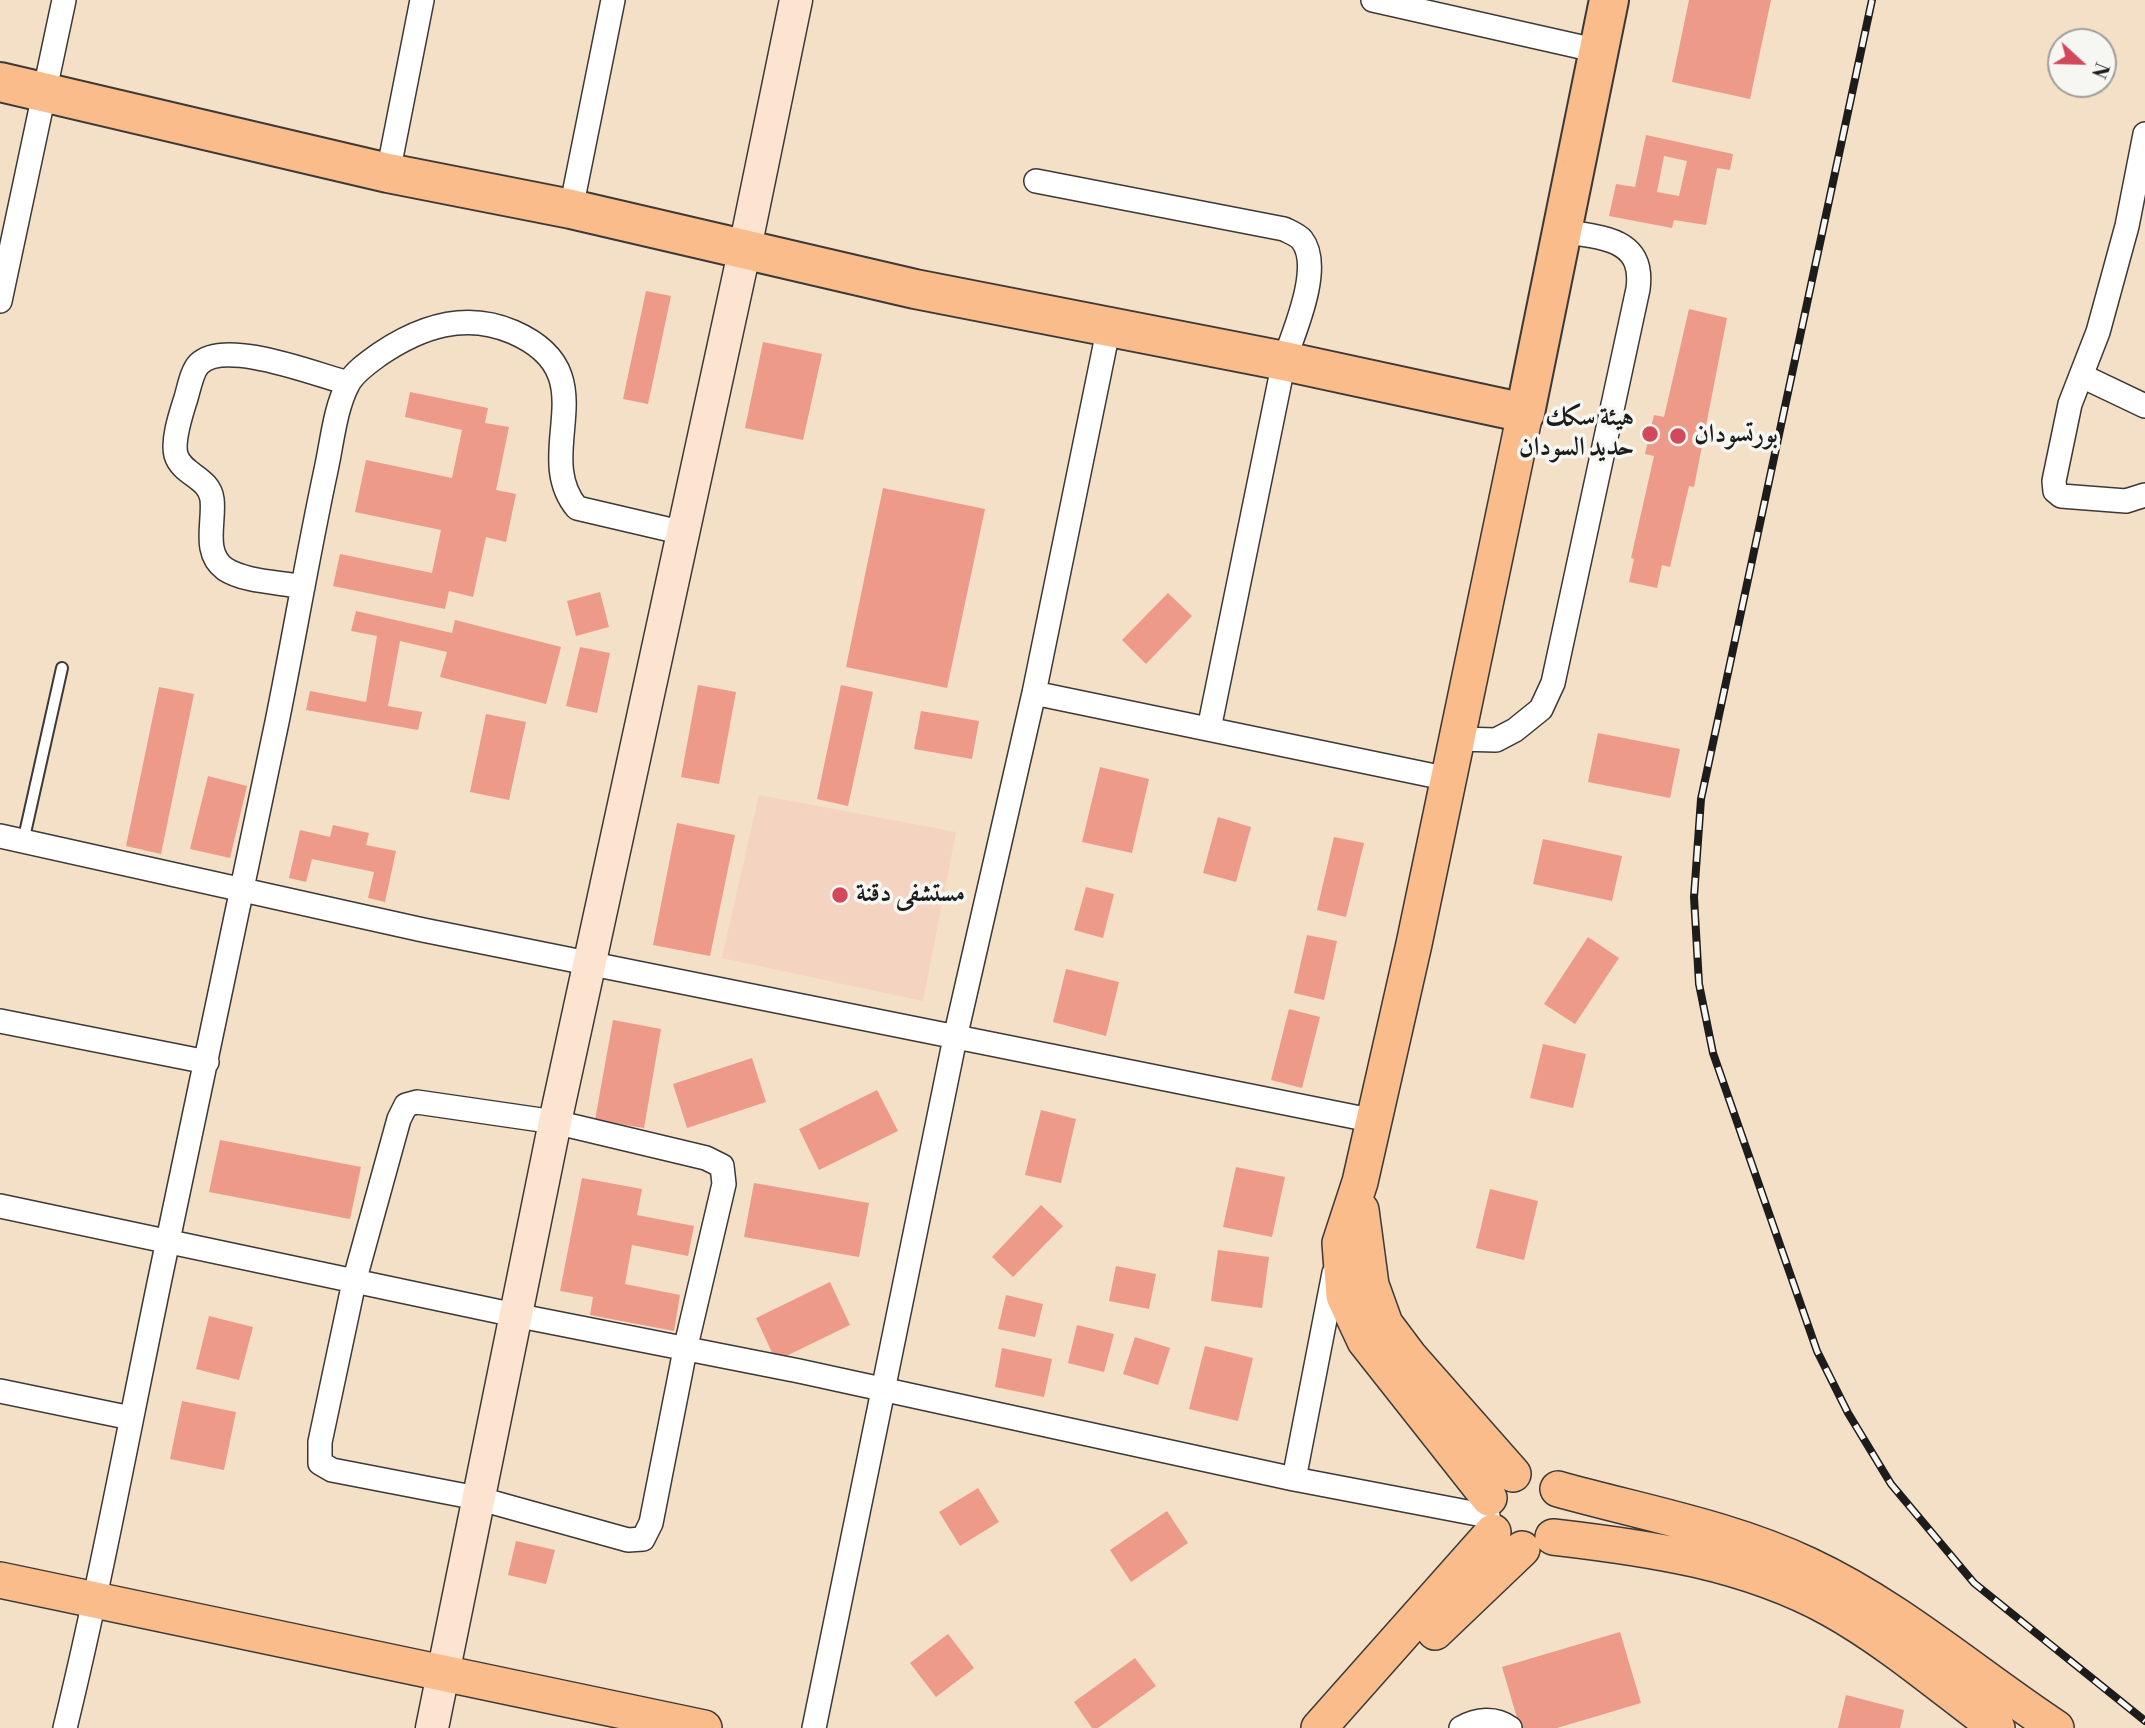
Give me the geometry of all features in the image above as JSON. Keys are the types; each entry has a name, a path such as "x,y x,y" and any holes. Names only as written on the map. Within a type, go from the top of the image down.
{"highway":[{"path":"0,82 388,173 571,209 915,289 1284,361 1525,413 1609,0"}],"main road":[{"path":"1525,413 1375,1121 1360,1182 1340,1243 1344,1296 1375,1332 1409,1356 1510,1518 1620,1545 1706,1561 1756,1576 1799,1594 1871,1633 1997,1728"},
{"path":"1360,1182 1365,1256 1371,1285 1375,1332"},
{"path":"1349,1728 1451,1614 1510,1518 1530,1472 1546,1477 1558,1489 1564,1506 1562,1522 1510,1518"},
{"path":"1558,1489 1710,1531 1806,1564 1938,1642 2056,1728"},
{"path":"1319,1728 1510,1518"},
{"path":"0,1580 704,1728"}],"street":[{"path":"0,301 64,0"},
{"path":"388,173 422,0"},
{"path":"571,209 613,0"},
{"path":"432,1728 555,1122 684,533 796,0"},
{"path":"1373,0 1599,51"},
{"path":"2145,134 2127,226 2098,331 2070,404 2058,455 2054,491 2060,496 2126,501 2145,495"},
{"path":"1036,181 1284,229 1301,238 1311,265 1302,308 1284,361 1209,729"},
{"path":"1457,739 1496,740 1515,730 1541,709 1553,683 1639,289 1637,265 1623,245 1611,240 1562,232"},
{"path":"65,1728 96,1601 131,1418 243,890 335,430 348,383 368,362 428,327 478,324 513,332 537,345 553,361 563,379 563,473 567,496 577,508 684,533"},
{"path":"814,1728 955,1038 1034,693 1109,326"},
{"path":"303,587 233,573 217,561 212,551 212,499 208,487 181,466 175,453 180,418 190,382 200,363 215,356 249,355 348,383"},
{"path":"2081,376 2145,406"},
{"path":"1034,693 1449,779"},
{"path":"0,836 589,965 783,1000 955,1038 1175,1079 1375,1121"},
{"path":"0,1021 207,1062"},
{"path":"417,1102 555,1122 706,1158 722,1166 724,1184 685,1350 651,1523 643,1539 628,1539 477,1498 332,1471 320,1463 320,1442 354,1282 399,1119 406,1105 417,1102"},
{"path":"0,1206 1294,1479 1510,1518"},
{"path":"1294,1479 1340,1243"},
{"path":"0,1391 131,1418"},
{"path":"1461,1728 1488,1720 1502,1722 1510,1728"}],"lane":[{"path":"23,842 62,668"}],"shaded area":[{"name":"مستشفى دقنة","path":"759,795 956,832 923,1001 722,958"}],"building":[{"path":"1689,0 1771,0 1750,99 1672,82"},
{"path":"1646,135 1733,154 1730,170 1717,168 1706,225 1674,220 1672,228 1609,216 1616,184 1635,187","holes":["1664,156 1687,161 1679,196 1657,192"]},
{"path":"646,291 671,296 648,404 623,399"},
{"name":"بورتسودان","path":"1689,309 1727,318 1694,487 1689,486 1670,567 1662,565 1657,588 1629,582 1634,559 1631,558 1654,456 1645,454 1654,415 1664,417"},
{"path":"763,342 822,354 803,440 745,428"},
{"path":"410,392 488,408 485,423 509,427 496,490 516,494 506,542 486,537 473,597 449,591 445,609 333,586 340,554 432,573 441,530 355,512 366,460 452,478 462,430 405,417"},
{"path":"883,488 985,509 947,688 846,667"},
{"path":"600,592 609,627 576,636 567,601"},
{"path":"1168,593 1192,616 1146,664 1122,640"},
{"path":"356,611 452,633 455,620 561,647 546,704 440,677 447,652 400,641 388,706 422,712 418,730 306,710 310,691 366,702 377,636 351,631"},
{"path":"580,647 610,653 597,713 566,706"},
{"path":"698,685 736,692 719,784 681,777"},
{"path":"841,685 873,692 848,806 817,799"},
{"path":"159,687 194,694 161,854 126,846"},
{"path":"921,711 979,721 972,759 914,749"},
{"path":"486,714 526,722 509,800 470,792"},
{"path":"1598,733 1680,749 1670,798 1588,782"},
{"path":"1100,767 1149,779 1132,853 1082,842"},
{"path":"208,776 247,786 230,858 190,849"},
{"path":"1218,817 1251,827 1236,882 1203,873"},
{"path":"677,823 735,835 710,956 653,945"},
{"path":"333,825 369,833 366,845 396,851 385,902 368,898 374,872 312,859 306,882 289,878 300,830 330,837"},
{"path":"1334,837 1364,843 1346,917 1317,910"},
{"path":"1543,839 1622,856 1612,901 1533,884"},
{"path":"1086,887 1114,894 1103,938 1074,930"},
{"path":"1307,935 1337,941 1324,1000 1294,993"},
{"path":"1588,937 1619,958 1575,1024 1544,1004"},
{"path":"1066,969 1119,982 1106,1036 1053,1022"},
{"path":"1289,1009 1320,1017 1302,1088 1271,1080"},
{"path":"613,1020 661,1029 644,1128 595,1120"},
{"path":"1543,1044 1586,1054 1573,1108 1530,1098"},
{"path":"752,1058 766,1102 687,1128 673,1084"},
{"path":"877,1090 898,1131 819,1170 799,1129"},
{"path":"1041,1110 1076,1119 1061,1183 1025,1175"},
{"path":"220,1140 361,1167 350,1219 209,1192"},
{"path":"1236,1167 1285,1177 1272,1237 1223,1227"},
{"path":"582,1178 642,1189 637,1215 694,1226 688,1256 632,1245 625,1284 680,1295 674,1331 590,1315 593,1297 560,1291"},
{"path":"754,1183 869,1203 859,1257 744,1237"},
{"path":"1490,1189 1538,1201 1524,1260 1476,1248"},
{"path":"1041,1205 1063,1226 1013,1277 992,1257"},
{"path":"1218,1250 1269,1257 1262,1308 1211,1301"},
{"path":"1116,1266 1156,1274 1149,1309 1109,1301"},
{"path":"830,1282 850,1325 776,1361 756,1318"},
{"path":"1006,1295 1043,1304 1035,1337 998,1329"},
{"path":"209,1316 253,1327 239,1380 196,1369"},
{"path":"1077,1325 1114,1334 1104,1372 1068,1363"},
{"path":"1135,1337 1170,1348 1158,1385 1123,1374"},
{"path":"1205,1346 1253,1358 1238,1421 1189,1409"},
{"path":"1002,1348 1052,1359 1044,1397 995,1387"},
{"path":"182,1401 236,1412 224,1470 170,1459"},
{"path":"978,1488 999,1522 960,1546 939,1512"},
{"path":"1167,1511 1188,1543 1131,1582 1110,1550"},
{"path":"516,1541 555,1550 546,1584 508,1575"},
{"path":"1620,1632 1641,1703 1557,1728 1520,1728 1502,1667"},
{"path":"948,1634 974,1668 936,1697 910,1663"},
{"path":"1135,1658 1156,1686 1098,1728 1092,1728 1074,1702"},
{"path":"1846,1695 1904,1710 1900,1728 1838,1728"}],"railway":[{"path":"1872,0 1701,799 1694,897 1699,984 1713,1053 1817,1351 1848,1413 1891,1484 1974,1583 2145,1721"}],"place":[{"name":"هيئة سكك حديد السودان","path":"1650,434"},
{"name":"بورتسودان","path":"1678,436"},
{"name":"مستشفى دقنة","path":"840,895"}]}
